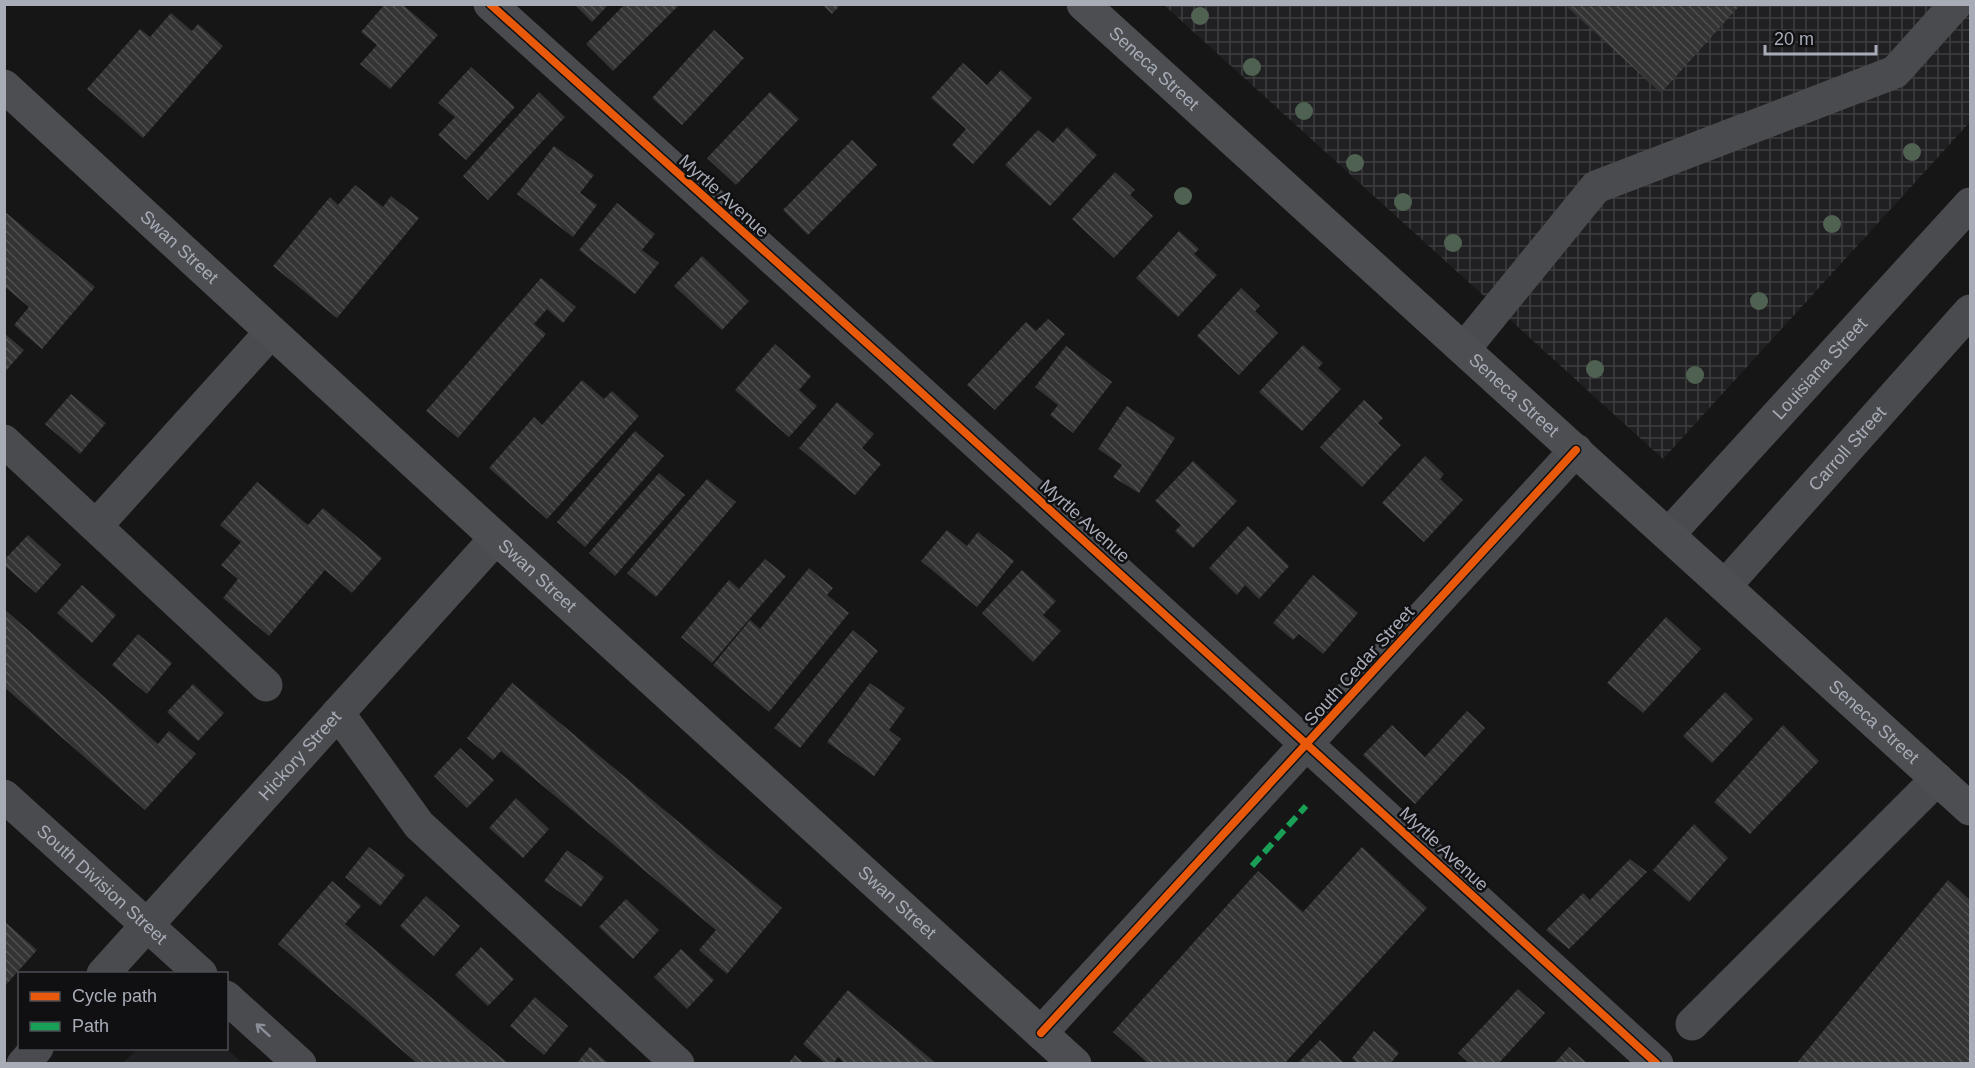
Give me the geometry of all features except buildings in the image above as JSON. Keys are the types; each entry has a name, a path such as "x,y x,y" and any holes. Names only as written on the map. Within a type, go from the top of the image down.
{"main road":[{"name":"Seneca Street","path":"1083,4 1971,810"},
{"name":"Swan Street","path":"4,86 496,538 1075,1064"}],"street":[{"name":"Myrtle Avenue","path":"490,4 1308,744 1657,1064"},
{"path":"1464,349 1596,187 1895,72 1956,4"},
{"name":"Louisiana Street","path":"1669,534 1971,204"},
{"name":"Carroll Street","path":"1725,586 1971,311"},
{"path":"96,526 272,332"},
{"path":"4,441 266,686"},
{"name":"South Cedar Street","path":"1041,1033 1576,450"},
{"name":"Hickory Street","path":"105,972 496,538"},
{"path":"338,714 419,825 678,1064"},
{"path":"1692,1024 1937,779"},
{"name":"South Division Street","path":"4,796 199,972"},
{"path":"228,999 300,1064"},
{"path":"23,1064 35,1050"}],"shaded area":[{"path":"1164,5 1970,5 1970,122 1663,459"},
{"path":"136,1050 227,1050 243,1063 123,1063"}],"marked path":[{"path":"1252,866 1306,806"}],"cycle path":[{"path":"490,4 902,375 1657,1064"},
{"path":"1041,1033 1576,450"}]}
